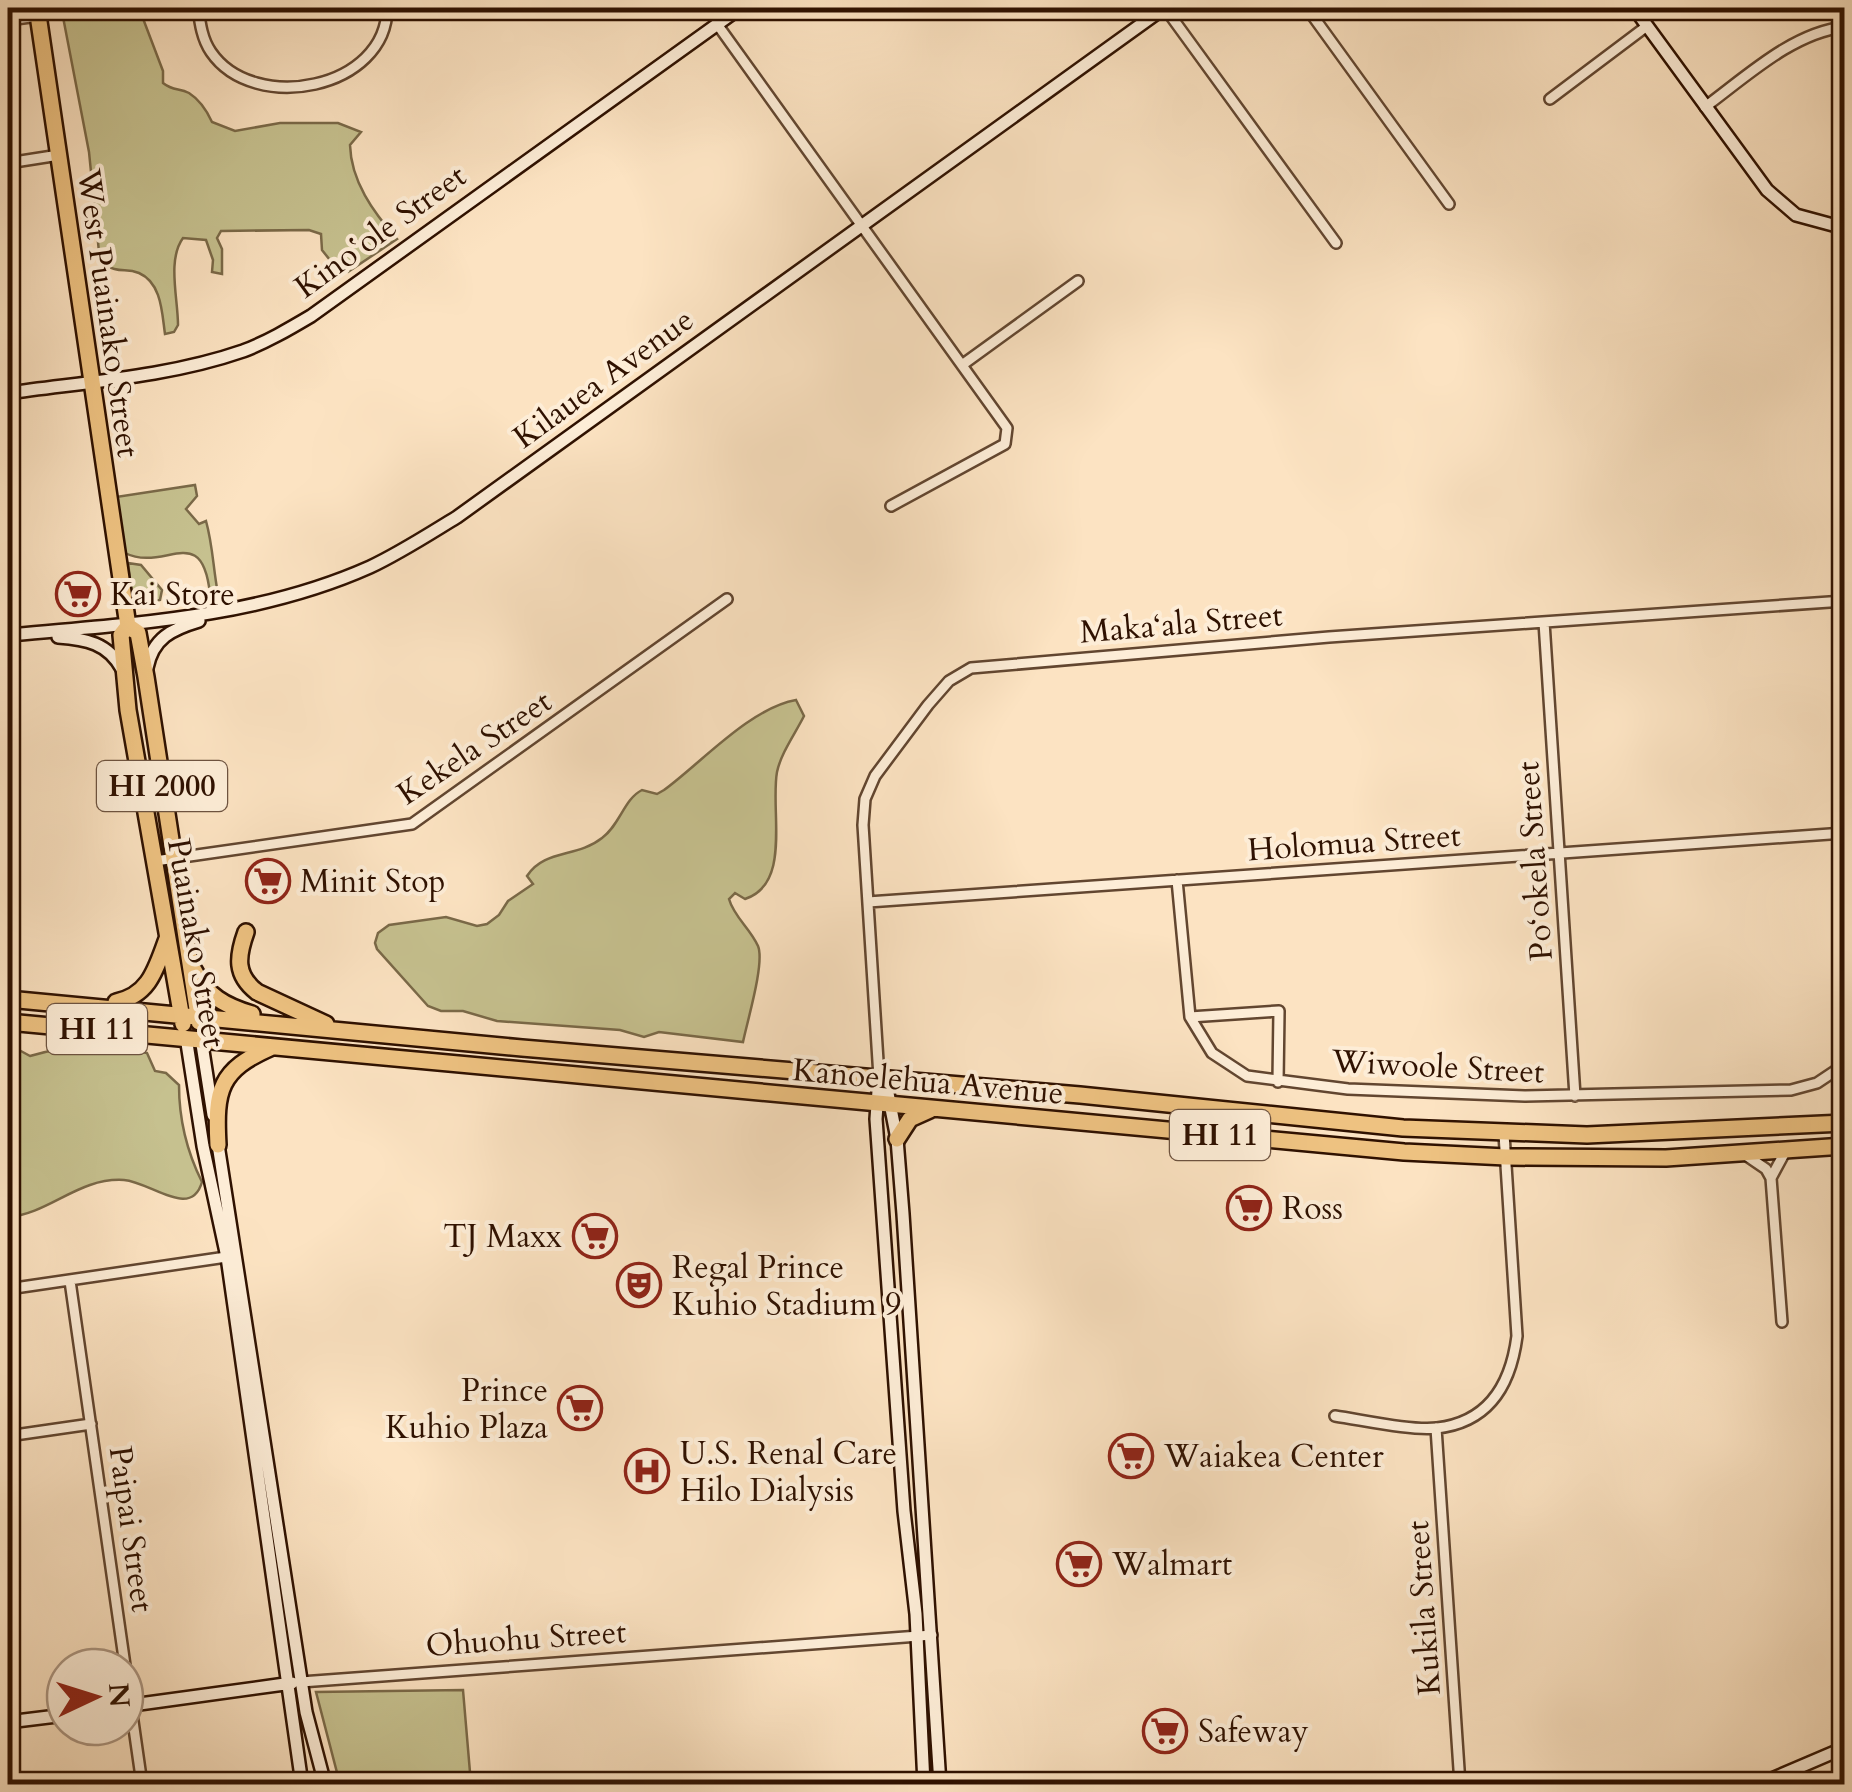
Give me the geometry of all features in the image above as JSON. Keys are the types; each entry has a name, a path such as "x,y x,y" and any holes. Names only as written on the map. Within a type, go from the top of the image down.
{"highway":[{"name":"West Puainako Street","path":"37,11 128,626"},
{"name":"Puainako Street","path":"190,1015 168,936 164,860 146,677 138,633 128,626 121,635 125,678 164,860 187,950 193,1037"},
{"path":"246,932 238,963 248,984 263,995 339,1030"},
{"path":"100,1005 126,1000 146,987 168,936"},
{"path":"187,950 204,988 216,1000 294,1026"},
{"name":"Kanoelehua Avenue","path":"8,999 1403,1128 1504,1134 1674,1132 1844,1122"},
{"name":"Kanoelehua Avenue","path":"8,1022 1404,1152 1666,1158 1844,1146"},
{"path":"218,1145 216,1106 223,1082 239,1064 275,1045"},
{"path":"897,1139 910,1119 934,1109"}],"street":[{"path":"8,20 56,8"},
{"path":"198,8 201,31 217,60 247,78 286,88 324,82 355,65 380,38 387,8"},
{"name":"Kinoʻole Street","path":"8,393 214,360 263,342 312,316 740,8"},
{"path":"1164,8 1336,243"},
{"name":"Kilauea Avenue","path":"8,635 128,626 244,608 310,590 371,566 458,517 1164,8"},
{"path":"1307,8 1449,204"},
{"path":"1634,8 1757,179 1788,210 1807,220 1844,228"},
{"path":"717,24 1007,428 1005,444 891,506"},
{"path":"1550,99 1647,26"},
{"path":"1705,107 1788,47 1844,26"},
{"path":"8,162 58,155"},
{"path":"962,365 1078,281"},
{"name":"Kekela Street","path":"164,860 412,824 727,599"},
{"name":"Maka‘ala Street","path":"882,1078 863,825 865,800 875,776 928,705 949,681 971,668 991,663 1329,636 1844,601"},
{"path":"146,677 155,645 169,631 244,608"},
{"name":"Po‘okela Street","path":"1544,622 1575,1096"},
{"path":"8,635 89,640 112,655 125,678"},
{"name":"Holomua Street","path":"868,902 1844,833"},
{"name":"Wiwoole Street","path":"1177,880 1190,1017 1205,1046 1228,1067 1257,1079 1348,1089 1575,1096 1791,1090 1817,1083 1844,1065"},
{"path":"1190,1017 1279,1011 1278,1082"},
{"name":"Puainako Street","path":"193,1037 218,1145 231,1257 295,1682 302,1784"},
{"name":"Puainako Street","path":"193,1037 203,1146 231,1257"},
{"path":"882,1078 882,1206 904,1511 918,1636 924,1784"},
{"path":"884,1103 897,1139 940,1784"},
{"path":"1335,1416 1436,1428 1480,1412 1504,1385 1513,1365 1517,1336 1504,1134"},
{"path":"1771,1178 1787,1150"},
{"path":"1744,1154 1766,1169 1771,1178 1782,1322"},
{"path":"8,1290 231,1257"},
{"name":"Paipai Street","path":"70,1281 120,1647"},
{"path":"8,1436 91,1424"},
{"name":"Kukila Street","path":"1436,1428 1460,1784"},
{"name":"Ohuohu Street","path":"145,1704 295,1682 932,1635"},
{"name":"Puainako Street","path":"295,1682 325,1784"},
{"path":"8,1722 45,1717"},
{"name":"Paipai Street","path":"135,1747 142,1784"},
{"path":"1760,1784 1844,1748"}],"shaded area":[{"path":"94,8 139,8 163,71 163,83 193,96 212,122 235,131 280,123 338,123 361,132 350,145 354,171 372,207 397,239 348,272 337,269 322,250 321,234 309,230 221,231 217,238 222,249 222,274 212,272 213,260 206,240 183,238 174,268 178,325 174,332 165,334 160,300 147,278 100,262 89,152 63,17"},
{"path":"195,485 197,496 186,509 199,524 206,521 218,594 210,594 206,572 199,559 190,554 140,557 125,553 116,497"},
{"path":"128,563 141,565 162,590 160,600 139,604 132,595"},
{"path":"796,700 804,716 777,772 776,844 769,878 760,891 745,899 735,893 729,899 760,954 743,1042 659,1032 644,1037 620,1030 497,1021 463,1011 441,1011 428,1006 377,949 378,933 389,925 446,917 477,926 487,924 508,901 533,884 527,876 542,861 592,844 608,833 636,794 642,790 657,794 664,790 744,725"},
{"path":"8,1044 30,1056 88,1046 147,1053 155,1071 166,1073 179,1085 185,1135 202,1182 197,1193 180,1199 135,1182 108,1181 78,1190 37,1210 8,1217"},
{"path":"463,1690 471,1784 340,1784 316,1692"}],"place":[{"name":"Kai Store","path":"78,594"},
{"name":"Minit Stop","path":"268,881"},
{"name":"Ross","path":"1249,1208"},
{"name":"TJ Maxx","path":"595,1236"},
{"name":"Regal Prince Kuhio Stadium 9","path":"639,1285"},
{"name":"Prince Kuhio Plaza","path":"580,1408"},
{"name":"Waiakea Center","path":"1131,1456"},
{"name":"U.S. Renal Care Hilo Dialysis","path":"647,1471"},
{"name":"Walmart","path":"1079,1564"},
{"name":"Safeway","path":"1165,1731"}]}
